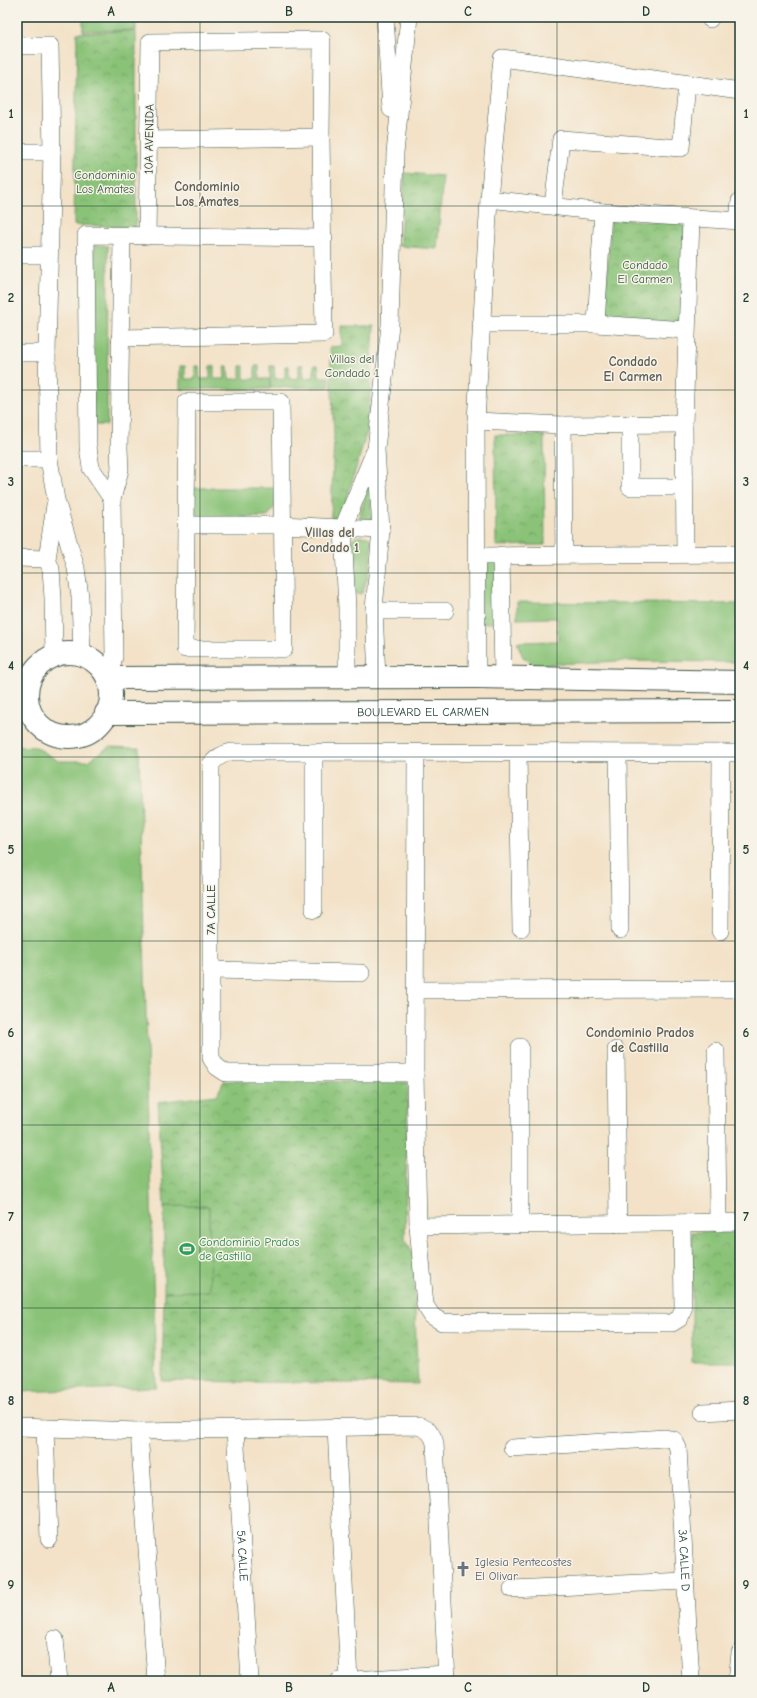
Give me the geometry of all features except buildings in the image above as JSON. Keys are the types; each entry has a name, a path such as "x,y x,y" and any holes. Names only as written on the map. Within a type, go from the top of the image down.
{"main road":[{"path":"64,652 82,654 90,657 100,666 108,678 112,693 110,707 103,720 92,731 78,736 64,737 49,733 24,713 27,686 24,678 40,663 54,654 64,652"},
{"path":"108,678 347,677 377,679 477,677 740,682"},
{"name":"BOULEVARD EL CARMEN","path":"106,714 740,711"}],"street":[{"path":"385,17 395,153"},
{"path":"377,679 374,610 381,530 376,449 390,325 395,153 410,17"},
{"name":"10A AVENIDA","path":"147,236 150,140 150,42 322,40 321,137"},
{"path":"17,46 50,46 52,152 47,353 49,459 56,500 76,568 80,597 82,654"},
{"path":"477,677 476,421 489,199 502,58 740,91"},
{"path":"553,206 561,139 681,148 687,84"},
{"path":"120,338 324,334 324,238 321,137 150,140"},
{"path":"17,152 52,152"},
{"path":"489,199 603,212 739,221 740,201"},
{"path":"596,324 603,212"},
{"path":"685,553 684,424 686,330 691,219"},
{"path":"112,499 91,468 88,448 86,235 324,238"},
{"path":"108,678 114,657 112,499 120,470 122,236"},
{"path":"17,255 49,255"},
{"path":"481,324 596,324 686,330"},
{"path":"17,353 47,353"},
{"path":"187,402 281,402 284,649 185,649 185,525 187,402"},
{"path":"476,421 563,425 684,424"},
{"path":"630,424 630,487 684,487"},
{"path":"563,425 564,554"},
{"path":"347,677 347,609 343,528 376,449"},
{"path":"17,459 49,459"},
{"path":"54,654 51,569 47,558 56,500"},
{"path":"185,525 282,525 381,530"},
{"path":"477,556 685,553 740,554"},
{"path":"501,555 503,678"},
{"path":"17,558 47,558"},
{"path":"53,598 80,597"},
{"path":"347,609 445,611"},
{"name":"7A CALLE","path":"314,752 231,752 221,755 211,764 212,1058 217,1067 226,1073 415,1073"},
{"path":"314,910 314,752 618,754 740,753"},
{"path":"416,753 417,990 415,1073 418,1226 425,1305 432,1316 442,1322 672,1323 680,1318 683,1309 682,1223"},
{"path":"518,753 521,928"},
{"path":"720,931 721,753"},
{"path":"618,754 620,930"},
{"path":"212,970 361,973"},
{"path":"417,990 740,989"},
{"path":"520,1047 520,1224"},
{"path":"616,1050 618,1224"},
{"path":"716,1051 718,1223"},
{"path":"418,1226 740,1222"},
{"path":"702,1412 740,1410"},
{"path":"17,1427 139,1431 418,1426 426,1428 432,1434 435,1443 446,1677 344,1681 336,1428"},
{"path":"45,1428 49,1539"},
{"name":"5A CALLE","path":"235,1430 250,1681"},
{"path":"139,1431 156,1681"},
{"name":"3A CALLE D","path":"512,1448 665,1438 674,1440 678,1448 684,1581 691,1681"},
{"path":"512,1589 684,1581"},
{"path":"55,1639 59,1681"},
{"path":"737,1681 740,1653"}],"green space":[{"path":"83,17 136,17 136,30 83,31"},
{"name":"Condominio Los Amates","path":"136,31 136,227 74,225 77,33"},
{"path":"405,173 443,176 437,249 399,246"},
{"name":"Condado El Carmen","path":"611,219 686,224 679,324 604,318"},
{"path":"94,245 108,246 107,425 93,425"},
{"name":"Villas del Condado 1","path":"342,326 374,326 368,428 341,519 331,519 334,436 330,347 342,346"},
{"path":"299,365 303,365 304,378 314,377 314,365 318,365 319,377 329,377 329,387 270,388 270,366 274,366 275,379 285,378 285,366 289,366 289,379 299,378"},
{"path":"180,366 185,366 185,379 195,379 195,366 199,366 200,379 210,379 210,366 214,366 214,379 225,379 224,366 228,366 229,379 240,379 240,366 244,366 244,379 255,379 255,366 259,366 259,379 269,379 270,389 180,389"},
{"path":"495,435 544,435 545,545 496,546"},
{"path":"370,478 372,520 359,519"},
{"name":"Villas del Condado 1","path":"275,488 275,507 267,517 199,518 196,516 193,489"},
{"path":"361,536 371,539 371,553 367,579 362,593 358,594 354,593 351,542 355,537"},
{"path":"501,555 502,623 477,623 477,556"},
{"path":"517,602 740,604 740,662 620,661 535,665 523,657 517,642 558,641 557,618 517,619"},
{"path":"17,746 36,747 58,761 88,761 109,747 139,748 156,1387 17,1392"},
{"name":"Condominio Prados de Castilla","path":"224,1081 408,1082 405,1239 414,1254 418,1384 162,1381 164,1292 210,1291 209,1206 164,1206 158,1102 217,1095"},
{"name":"Condominio Prados de Castilla","path":"164,1206 209,1206 210,1291 164,1292"},
{"path":"692,1232 740,1232 740,1362 692,1362"}],"place":[{"name":"Condominio Prados de Castilla","path":"187,1249"},
{"name":"Iglesia Pentecostes El Olivar","path":"463,1569"}],"district":[{"name":"Condominio Los Amates","path":"207,194"},
{"name":"Condado El Carmen","path":"633,368"},
{"name":"Villas del Condado 1","path":"330,540"},
{"name":"Condominio Prados de Castilla","path":"640,1040"}]}
